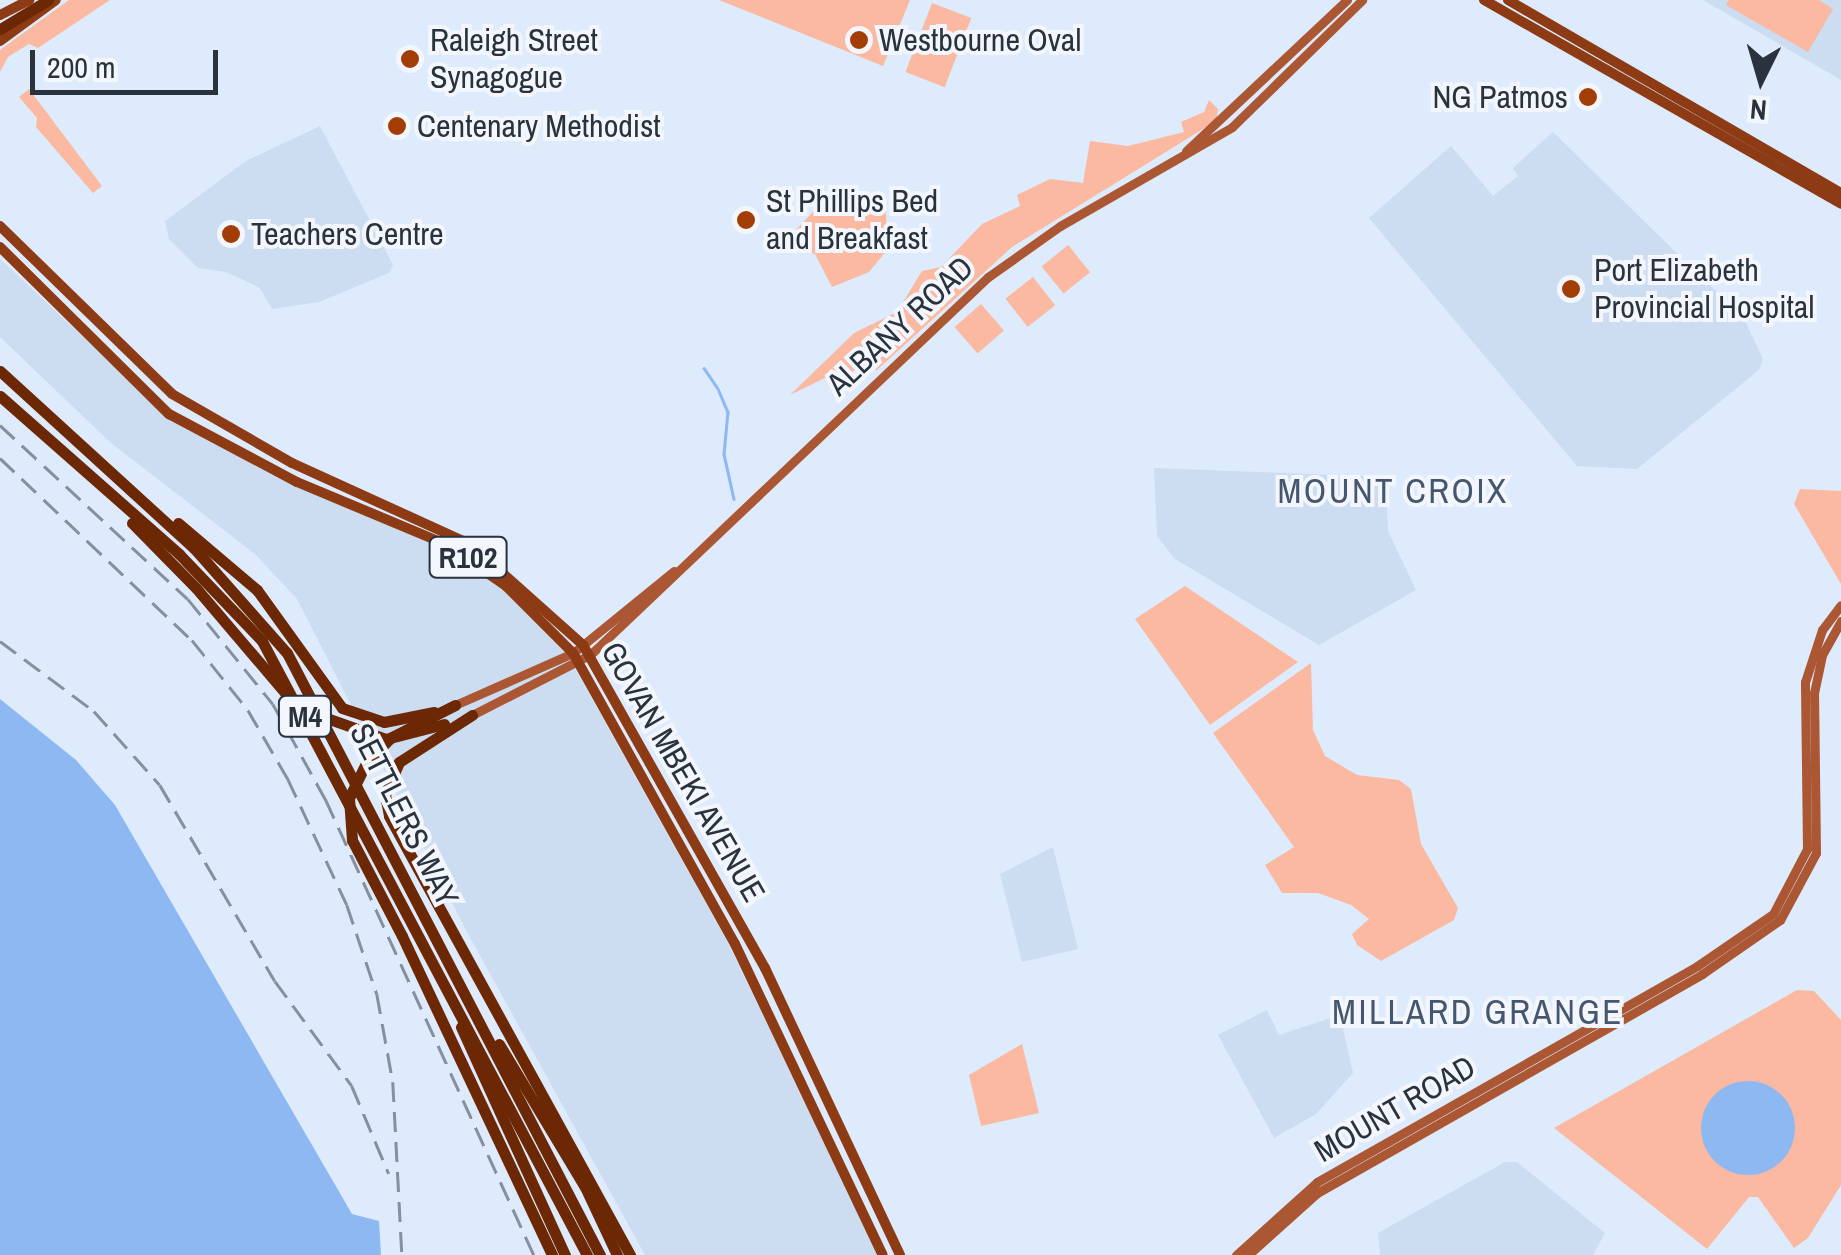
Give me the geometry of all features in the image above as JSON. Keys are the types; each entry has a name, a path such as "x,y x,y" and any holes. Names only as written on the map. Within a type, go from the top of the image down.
{"highway":[{"path":"0,26 38,0"},
{"path":"0,26 48,0"},
{"name":"SETTLERS WAY","path":"0,369 232,585 287,653 600,1255"},
{"name":"SETTLERS WAY","path":"0,399 179,554 262,641 588,1255"},
{"path":"100,462 240,572 294,637 329,697 358,717 400,721 456,705"},
{"path":"96,486 196,588 298,708 386,738 445,727 472,716"},
{"path":"456,705 390,738 362,769 349,798 352,840 559,1251"},
{"path":"445,727 399,762 386,795 389,816 630,1255"},
{"path":"461,986 535,1100 617,1255"},
{"path":"448,995 559,1251"}],"main road":[{"path":"0,16 29,0"},
{"path":"0,41 56,0"},
{"name":"ALBANY ROAD","path":"1181,157 1346,0"},
{"name":"ALBANY ROAD","path":"472,716 587,650 681,568 988,277 1048,233 1247,115 1362,0"},
{"path":"1484,0 1841,204"},
{"path":"1508,0 1841,194"},
{"name":"GOVAN MBEKI AVENUE","path":"0,226 180,400 292,464 470,544 587,650 759,956 900,1255"},
{"name":"GOVAN MBEKI AVENUE","path":"0,248 170,414 297,482 460,553 506,586 577,658 740,953 883,1255"},
{"name":"MOUNT ROAD","path":"1561,1048 1750,934 1783,902 1808,837 1805,682 1822,630 1841,604"},
{"name":"MOUNT ROAD","path":"1236,1255 1326,1182 1746,948 1797,896 1818,840 1814,694 1822,655 1841,621"},
{"name":"ALBANY ROAD","path":"456,705 577,658"},
{"name":"MOUNT ROAD","path":"1248,1255 1326,1182"}],"shaded area":[{"path":"69,0 110,0 38,48 29,44 8,57 0,72 0,50"},
{"name":"Westbourne Oval","path":"719,0 910,0 883,66"},
{"path":"1703,0 1841,0 1841,80 1824,70"},
{"path":"1729,0 1819,0 1833,9 1808,52 1726,5"},
{"path":"932,3 971,18 945,87 905,72"},
{"path":"29,89 102,186 93,193 36,127 37,118 19,97"},
{"path":"1209,100 1218,109 1216,121 1012,247 877,370 857,369 835,381 829,376 790,395 854,333 897,312 922,271 941,267 982,224 1020,206 1017,195 1050,179 1083,183 1090,141 1128,146 1184,132 1181,122 1204,112"},
{"path":"320,126 393,265 389,273 319,302 272,309 260,288 226,272 198,268 169,239 165,221 246,161"},
{"name":"Port Elizabeth Provincial Hospital","path":"1553,132 1744,319 1763,359 1759,370 1637,469 1577,466 1369,218 1451,146 1493,196 1518,176 1513,168"},
{"path":"857,200 886,210 887,250 869,272 832,287 815,254 795,249 796,230 820,204"},
{"path":"1068,245 1090,272 1064,294 1042,266"},
{"path":"0,259 163,412 465,559 512,594 564,649 727,941 878,1255 645,1255 467,932 297,599 255,554 111,443 0,337"},
{"path":"1033,277 1055,305 1028,327 1005,299"},
{"path":"981,304 1004,330 978,353 955,327"},
{"path":"1154,468 1386,477 1388,531 1416,590 1319,645 1175,559 1157,536"},
{"path":"1800,489 1841,491 1841,584 1794,504"},
{"path":"1185,586 1298,662 1210,725 1135,619"},
{"path":"1311,663 1313,730 1325,756 1357,775 1399,780 1411,789 1421,844 1458,908 1454,920 1381,961 1357,945 1352,934 1369,919 1351,905 1318,893 1282,893 1265,865 1294,847 1213,733"},
{"path":"1053,847 1078,949 1022,962 1000,874"},
{"path":"1797,990 1814,991 1841,1020 1841,1185 1808,1238 1794,1248 1758,1197 1749,1197 1707,1249 1554,1128"},
{"path":"1267,1010 1279,1035 1340,1015 1353,1073 1316,1114 1274,1138 1218,1035"},
{"path":"1022,1044 1039,1113 981,1126 969,1075"},
{"path":"1505,1162 1517,1162 1605,1233 1593,1255 1380,1255 1378,1233"}],"water":[{"path":"0,699 76,760 115,805 352,1214 379,1221 381,1255 0,1255"},
{"path":"1748,1081 1766,1084 1781,1095 1792,1110 1792,1146 1781,1161 1766,1172 1748,1175 1730,1172 1715,1161 1704,1146 1701,1128 1704,1110 1715,1095 1730,1084"}],"waterway":[{"path":"704,368 718,389"},
{"path":"719,391 728,412 724,454 734,499"}],"railway":[{"path":"0,425 188,599 273,704 326,800 534,1255"},
{"path":"0,458 192,640 248,710 288,779 347,905 377,994 393,1082 402,1255"},
{"path":"0,641 94,711 160,785 275,981 352,1086 389,1174"}],"place":[{"name":"Westbourne Oval","path":"859,40"},
{"name":"Raleigh Street Synagogue","path":"410,59"},
{"name":"NG Patmos","path":"1588,97"},
{"name":"Centenary Methodist","path":"397,126"},
{"name":"St Phillips Bed and Breakfast","path":"746,220"},
{"name":"Teachers Centre","path":"231,234"},
{"name":"Port Elizabeth Provincial Hospital","path":"1571,289"}],"district":[{"name":"MOUNT CROIX","path":"1393,491"},
{"name":"MILLARD GRANGE","path":"1478,1012"}]}
